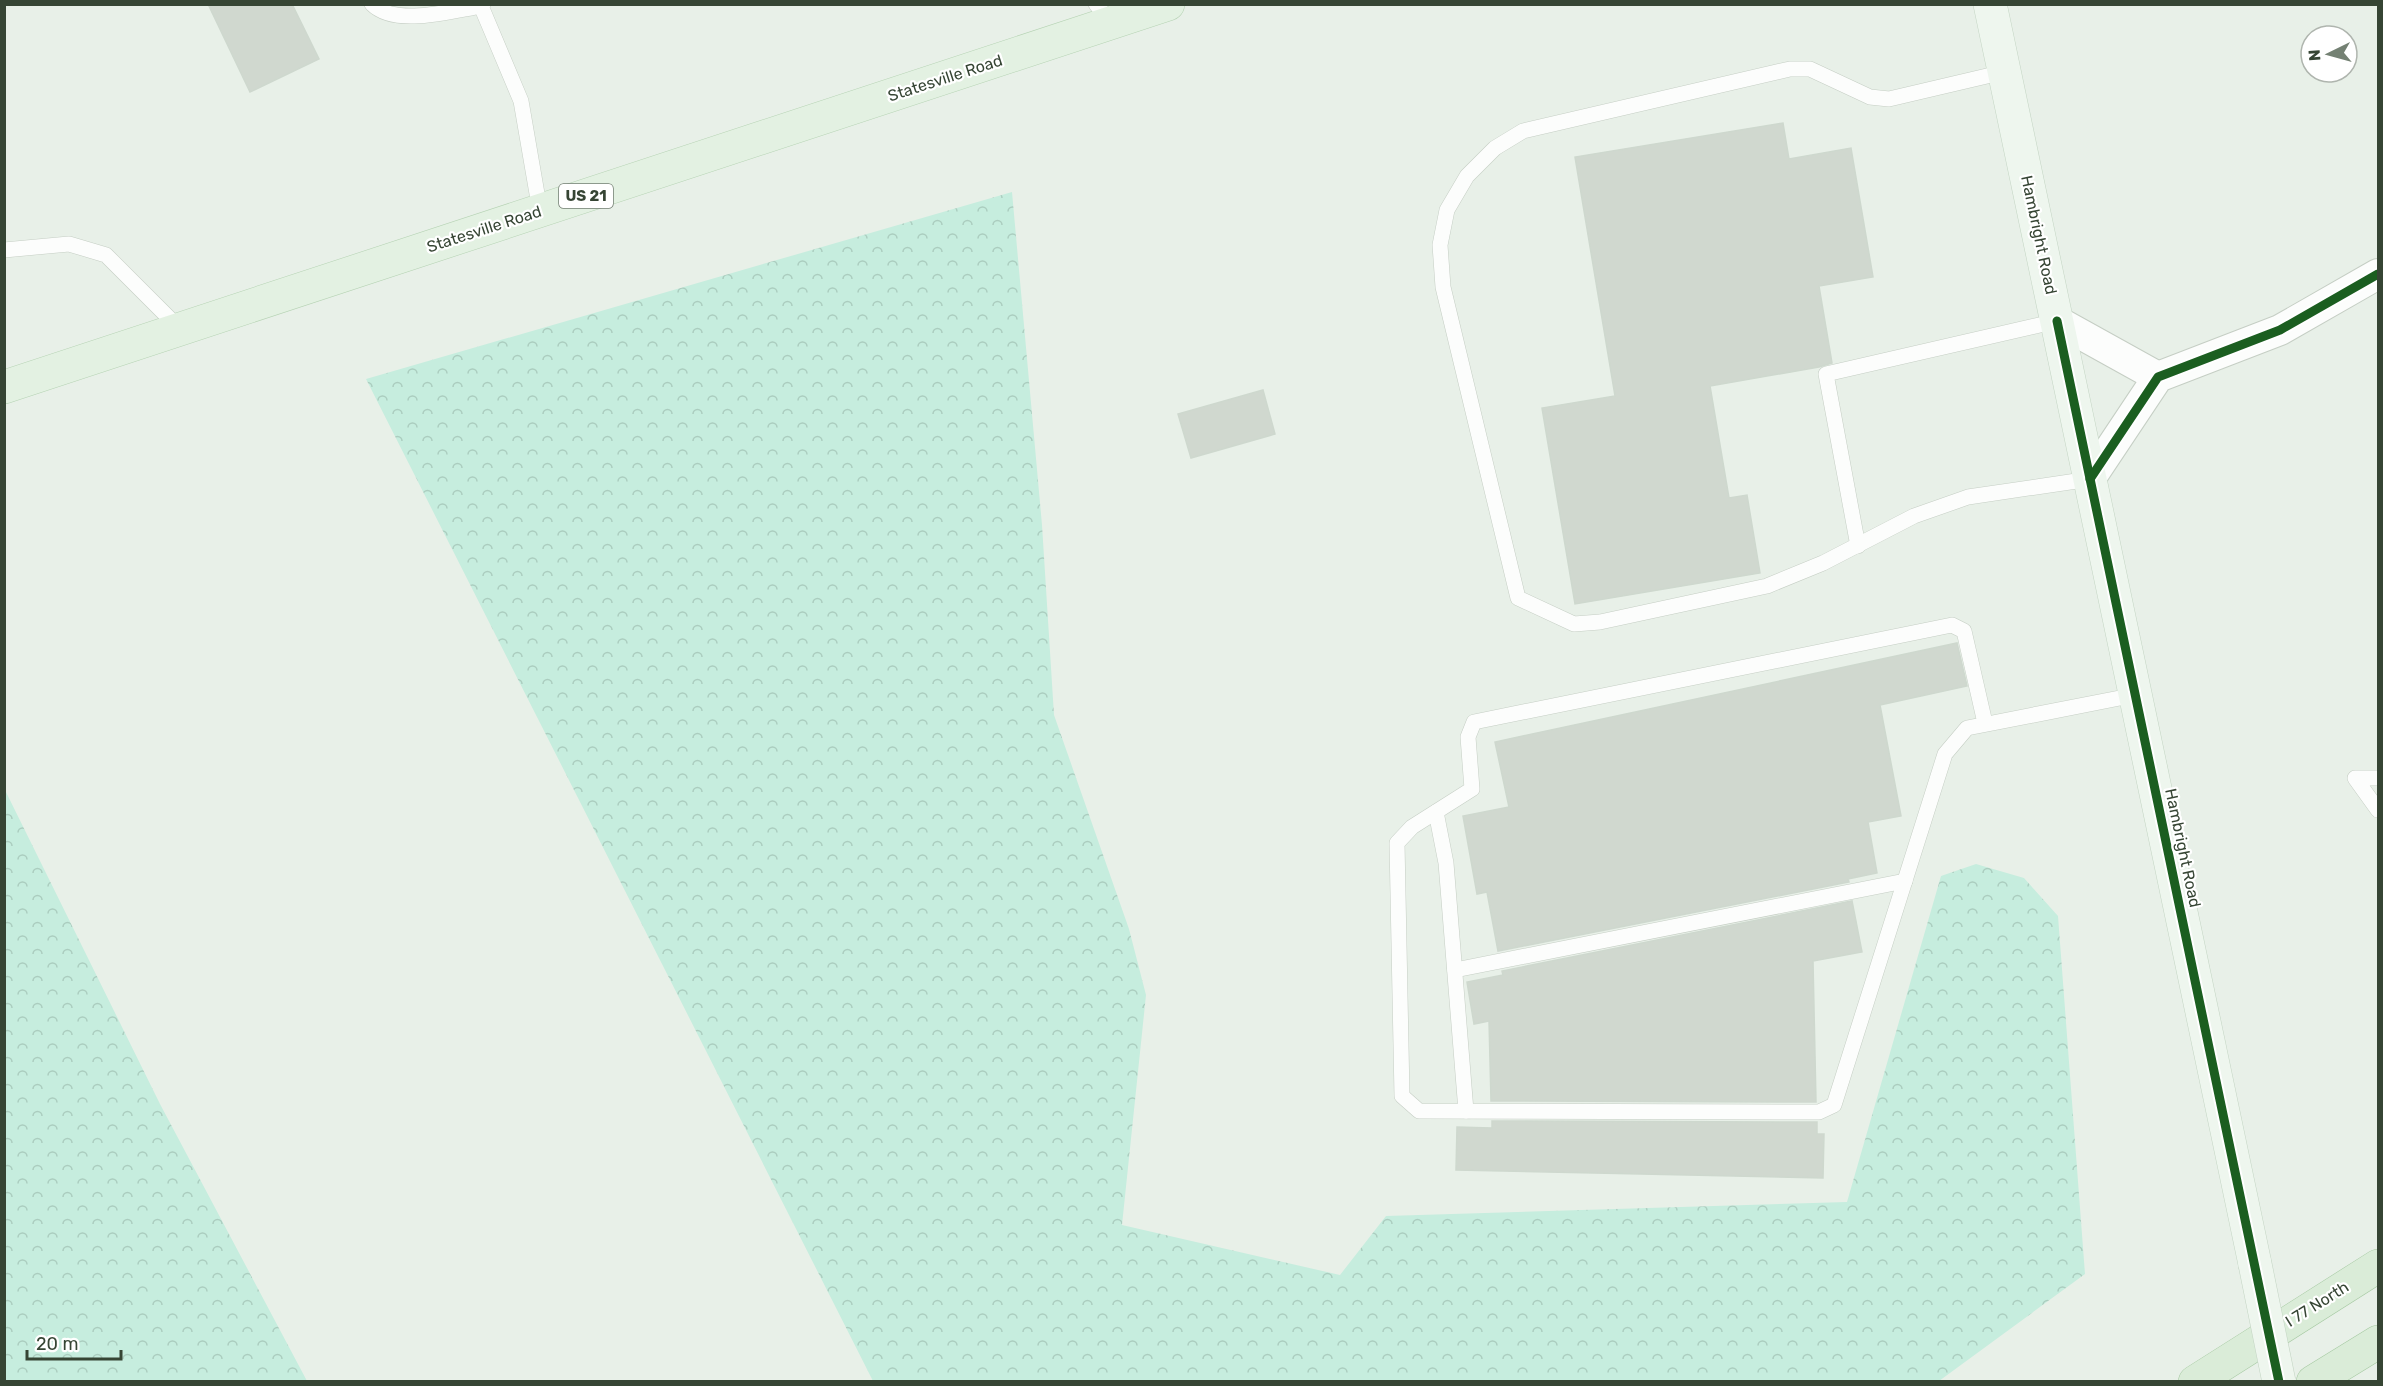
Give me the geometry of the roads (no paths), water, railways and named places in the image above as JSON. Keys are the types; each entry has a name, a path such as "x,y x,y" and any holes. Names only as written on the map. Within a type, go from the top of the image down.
{"highway":[{"name":"I 77 North","path":"2194,1382 2379,1266"},
{"path":"2313,1382 2379,1342"}],"main road":[{"name":"Statesville Road","path":"4,387 540,211 1103,14 1168,4"},
{"name":"Hambright Road","path":"1990,4 2279,1382"}],"street":[{"path":"2090,479 2158,377 2280,330 2379,274"},
{"path":"2057,321 2158,377"}],"lane":[{"path":"372,4 376,9 392,15 426,16 482,5 521,101 540,211"},
{"path":"2004,72 1889,99 1870,97 1810,69 1790,69 1523,131 1495,148 1467,176 1447,210 1440,245 1443,287 1518,598 1574,624 1600,622 1767,586 1858,546 1914,516 1968,497 2090,479"},
{"path":"4,250 69,244 106,255 180,329"},
{"path":"1858,546 1826,374 2057,321"},
{"path":"1986,723 1964,631 1952,625 1474,722 1468,737 1472,789 1412,827 1397,843 1402,1096 1419,1111 1820,1112 1834,1105 1945,753 1966,728 2135,694"},
{"path":"2379,778 2355,778 2379,810"},
{"path":"1436,812 1446,863 1466,1111"},
{"path":"1455,970 1905,881"}]}
